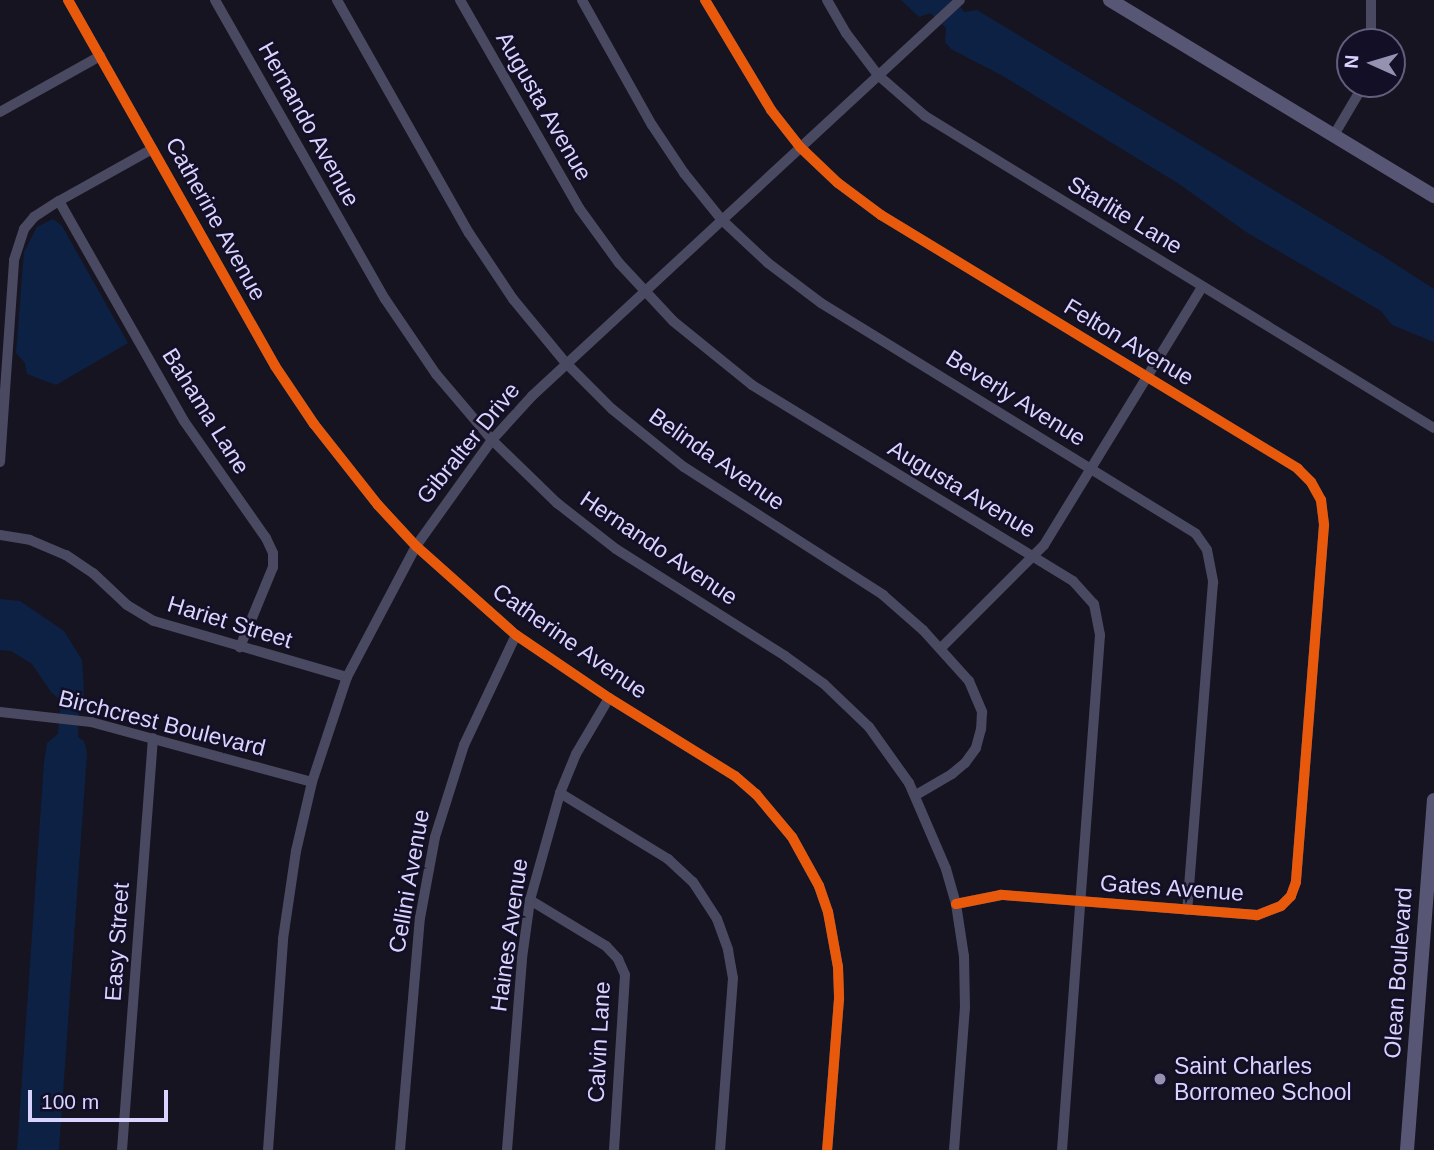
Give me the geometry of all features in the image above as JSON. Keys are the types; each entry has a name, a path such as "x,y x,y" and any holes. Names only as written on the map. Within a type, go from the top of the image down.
{"street":[{"name":"Catherine Avenue","path":"68,0 294,395 345,465 416,545 516,635 609,698 735,776 775,815 807,861 828,912 838,967 839,999 827,1150"},
{"name":"Hernando Avenue","path":"215,0 385,299 436,374 492,440 558,503 616,550 785,656 824,684 869,727 916,795 939,849 956,904 964,956 965,1007 954,1150"},
{"name":"Belinda Avenue","path":"337,0 483,255 513,299 565,362 663,451 717,489 862,579 903,612 941,648 977,695 981,729 976,748 965,763 916,795"},
{"name":"Augusta Avenue","path":"460,0 579,208 643,291 698,344 752,385 1081,588 1094,604 1100,625 1062,1150"},
{"name":"Beverly Avenue","path":"582,0 667,149 721,219 768,263 821,303 1196,534 1207,550 1213,570 1187,910"},
{"name":"Felton Avenue","path":"705,0 757,92 800,147 838,183 881,215 1298,469 1311,482 1321,500 1324,525 1302,808"},
{"name":"Starlite Lane","path":"827,0 846,33 878,75 939,126 1434,428"},
{"name":"Gibralter Drive","path":"268,1150 283,939 296,851 312,782 347,677 416,545 492,440 565,362 960,0"},
{"path":"1110,0 1434,196"},
{"path":"1371,0 1371,28"},
{"path":"0,112 100,56"},
{"path":"1334,135 1356,98"},
{"path":"0,462 17,243 34,217 152,149"},
{"name":"Bahama Lane","path":"59,201 184,421 266,538 273,553 273,567 240,647"},
{"path":"941,648 1034,558 1092,469 1202,287"},
{"name":"Hariet Street","path":"0,535 30,540 66,555 93,573 128,605 153,621 347,677"},
{"name":"Cellini Avenue","path":"400,1150 420,918 435,837 464,745 516,635"},
{"name":"Haines Avenue","path":"507,1150 522,958 530,900 560,793 576,754 609,698"},
{"name":"Birchcrest Boulevard","path":"0,712 91,722 312,782"},
{"name":"Easy Street","path":"122,1150 153,738"},
{"path":"560,793 668,859 693,882 717,919 728,950 733,978 720,1150"},
{"name":"Olean Boulevard","path":"1407,1150 1434,800"},
{"name":"Gates Avenue","path":"956,904 1001,895 1256,915 1281,906 1291,895 1296,882 1302,808"},
{"name":"Calvin Lane","path":"530,900 606,946 618,959 625,975 614,1150"}],"water":[{"path":"901,0 956,0 964,12 977,10 1386,258 1434,289 1434,342 1392,325 1381,311 1246,232 1179,184 1003,76 951,49 945,42 946,28 930,13 919,17"},
{"path":"53,219 62,226 128,343 56,385 27,374 25,363 16,353 24,252 37,227"},
{"path":"0,599 20,601 64,631 82,660 84,691 83,699 79,702 78,737 84,741 87,753 59,1150 17,1150 44,763 47,743 58,734 61,701 51,692 32,664 11,651 0,650"}],"cycle path":[{"path":"68,0 275,366 314,424 378,505 416,546 516,635 609,698 735,776 756,794 792,837 819,886 828,912 838,967 839,999 827,1150"},
{"path":"705,0 771,110 800,147 838,183 881,215 1298,469 1311,482 1321,500 1324,525 1296,882 1291,896 1281,906 1257,915 1001,895 956,904"}],"place":[{"name":"Saint Charles Borromeo School","path":"1160,1079"}]}
